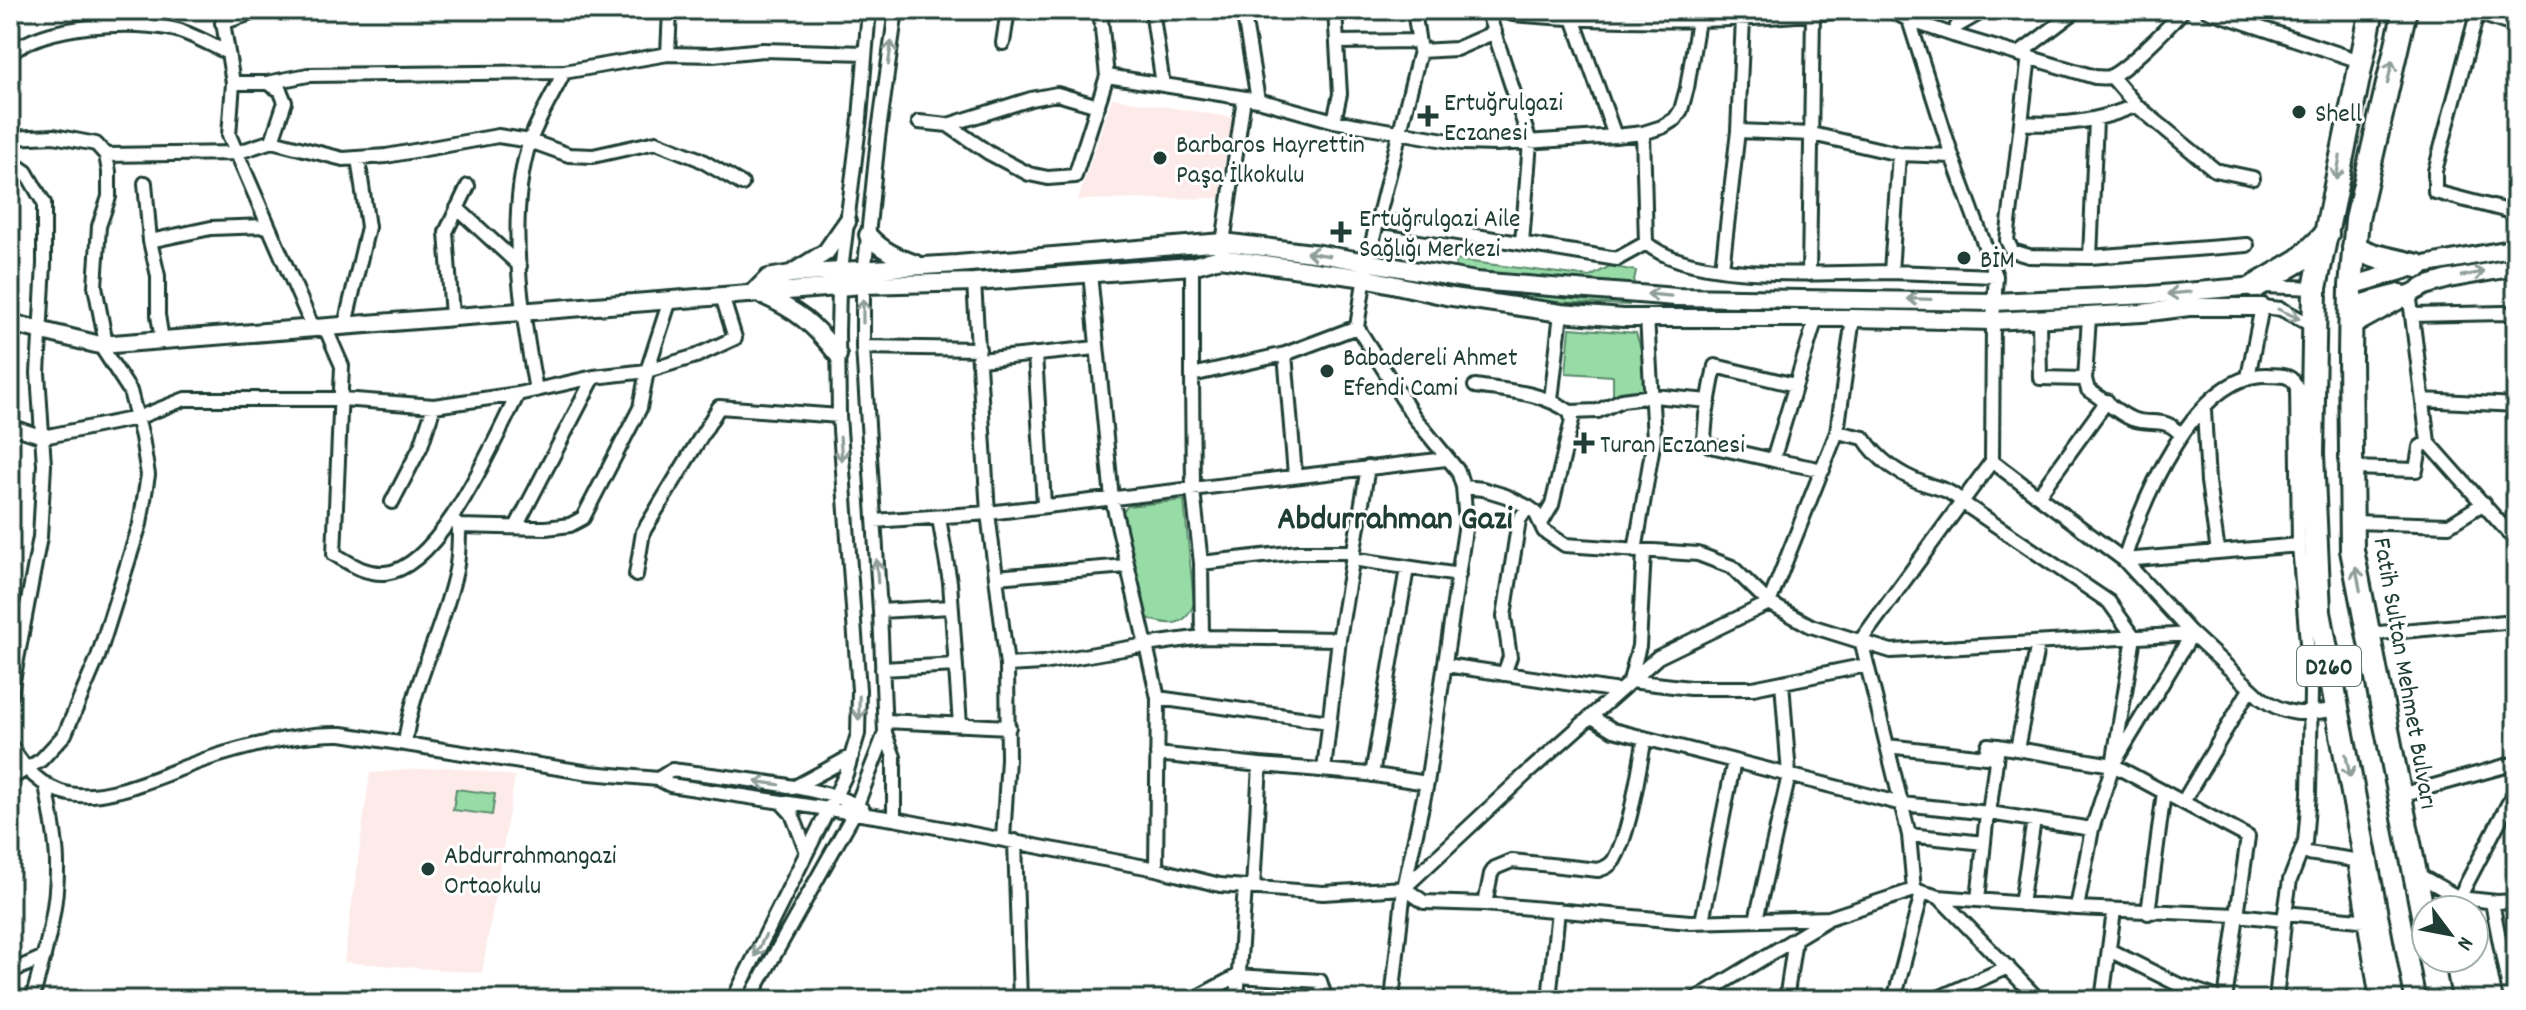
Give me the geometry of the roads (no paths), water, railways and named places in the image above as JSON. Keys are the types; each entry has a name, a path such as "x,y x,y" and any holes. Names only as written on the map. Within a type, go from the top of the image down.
{"highway":[{"name":"D260","path":"2372,10 2315,288 2312,454 2319,612 2338,709 2371,922 2392,1000"},
{"name":"Fatih Sultan Mehmet Bulvarı","path":"2405,10 2357,219 2354,248 2351,306 2352,550 2419,894"},
{"path":"2259,296 2327,234"},
{"path":"2354,248 2375,256 2417,282"},
{"path":"2315,288 2351,306"},
{"path":"2315,327 2351,306"},
{"path":"2434,974 2439,1000"}],"street":[{"path":"260,10 222,17 233,83 229,135 268,226 342,366 334,554 363,572 384,573 401,570 456,523 546,528 570,525 583,518 640,408 647,371 670,300"},
{"path":"668,54 670,10"},
{"path":"733,1000 846,774 858,734 859,690 839,416 838,355 840,279 869,10"},
{"path":"894,819 894,757 885,727 863,347 868,235 896,10"},
{"path":"1003,43 1008,10"},
{"path":"948,125 989,153 1029,174 1048,178 1075,176 1107,76 1100,10"},
{"path":"1152,10 1163,85"},
{"path":"1243,10 1258,100"},
{"path":"1334,121 1340,94 1335,10"},
{"path":"1392,1000 1404,888 1427,783 1466,523 1463,487 1458,471 1414,417 1357,327 1366,271 1419,46 1414,10"},
{"path":"1487,10 1530,142 1522,243"},
{"path":"1502,10 1513,14 1556,14 1573,18 1638,14 1698,20 1852,10"},
{"path":"1890,10 1953,35 2095,77 2111,76 2183,10"},
{"path":"1953,35 1957,26 1985,10"},
{"path":"2077,10 2024,55 2021,123 2007,245 2022,255 2090,257 2247,245"},
{"path":"2207,10 2360,61"},
{"path":"2516,26 2477,11 2435,171 2435,192 2516,213"},
{"path":"1809,274 1813,14"},
{"path":"1573,18 1615,136"},
{"path":"1722,269 1738,131 1743,18"},
{"path":"1107,76 1258,100 1334,121 1462,143 1496,144 1615,136 1643,133 1670,123 1681,110 1698,20"},
{"path":"1861,640 1992,461 1996,276 1952,156 1909,20"},
{"path":"10,54 32,38 53,32 142,24 181,31 228,53"},
{"path":"1337,42 1456,49 1495,32"},
{"path":"233,83 267,83 322,74 564,72 668,54 713,55 800,49 865,53"},
{"path":"536,390 522,311 518,198 530,141 564,72"},
{"path":"2111,76 2136,105 2215,170 2253,178"},
{"path":"267,83 280,90 285,102 272,141"},
{"path":"919,122 948,125 1057,94 1098,106"},
{"path":"1222,250 1244,98"},
{"path":"2021,123 2066,124 2096,120 2136,105"},
{"path":"2090,257 2096,120"},
{"path":"1738,131 1812,134 1899,154 1952,156"},
{"path":"1643,133 1646,243 1657,252 1701,266 1722,269 1809,274 1891,272 1996,276"},
{"path":"10,138 54,136 96,144 106,155 109,197 99,226 95,286 103,344 130,391 148,475 140,524 98,657 65,734 41,760 10,779"},
{"path":"106,155 236,153 272,141 343,159 386,156 498,136 530,141 569,155 593,156 656,142 699,159 742,184"},
{"path":"1891,272 1899,154"},
{"path":"345,325 368,227 358,158"},
{"path":"10,161 26,172 44,203 38,373 43,437 40,537 10,697"},
{"path":"145,183 150,241 158,276 158,315 162,340"},
{"path":"452,316 446,232 468,186"},
{"path":"457,208 520,266"},
{"path":"1378,220 1617,259 1646,243"},
{"path":"791,274 826,252 847,222"},
{"path":"150,241 211,228 268,226"},
{"path":"868,235 891,255 921,266"},
{"path":"2351,306 2516,248"},
{"path":"864,278 921,266 1222,250 1366,271 1676,297 1994,302 2150,295 2259,296 2315,327"},
{"path":"10,323 103,344 722,296 840,279 974,282 1192,266 1222,250"},
{"path":"1192,266 1193,490 1201,563 1202,637"},
{"path":"2351,306 2417,282 2516,267"},
{"path":"1366,271 1446,296 1561,313 1647,317 1993,321 2089,317 2189,307 2315,288"},
{"path":"1090,273 1112,499 1158,698 1156,869"},
{"path":"756,293 768,278 791,274 840,279"},
{"path":"974,282 988,513 1007,665 1009,840 1020,1000"},
{"path":"2417,282 2412,315 2428,442 2512,537"},
{"path":"756,293 793,309 817,329 838,355"},
{"path":"10,426 43,437 137,418 185,399 342,399 434,406 518,394 594,377 647,371 696,356 735,338 722,296"},
{"path":"2248,377 2259,296"},
{"path":"1551,400 1561,313"},
{"path":"2412,315 2504,313 2516,316"},
{"path":"1630,681 1639,646 1640,551 1654,439 1647,317"},
{"path":"2089,317 2085,379 2088,390 2132,419 2165,422 2174,426 2180,434"},
{"path":"1773,460 1816,318"},
{"path":"1404,888 1658,657 1769,603 1837,432 1853,318"},
{"path":"2039,319 2040,378 2085,379"},
{"path":"1192,375 1285,354 1357,327"},
{"path":"863,347 980,354 1035,354 1096,348"},
{"path":"1035,354 1044,505"},
{"path":"1285,354 1295,475"},
{"path":"1795,385 1715,366 1704,439 1710,446 1823,470"},
{"path":"2124,560 2138,519 2180,434 2217,395 2248,377 2286,376 2297,384 2299,545 2311,692 2309,794 2305,842 2290,880 2284,917 2276,1000"},
{"path":"517,525 594,377"},
{"path":"1475,386 1551,400 1570,412 1598,411 1622,400 1653,396 1709,401"},
{"path":"405,744 417,691 457,566 456,523 518,394"},
{"path":"2423,400 2516,405"},
{"path":"2038,496 2107,401"},
{"path":"392,502 421,446 434,406"},
{"path":"636,575 643,532 719,407 839,416"},
{"path":"2204,410 2208,482 2218,552"},
{"path":"1542,522 1552,505 1572,420 1570,412"},
{"path":"1837,432 1864,438 1873,452 1886,463 1915,480 1952,492 1963,503 2109,602 2134,637 2113,765 2092,829 2077,908"},
{"path":"2352,468 2416,470 2420,447 2428,442"},
{"path":"874,521 988,513 1446,459"},
{"path":"1992,461 2124,560 2192,634 2250,689 2292,714 2338,709"},
{"path":"1324,770 1339,639 1368,467"},
{"path":"1463,487 1506,496 1528,507 1535,512 1549,536 1565,545 1698,554 1732,567 1769,603 1811,626 1891,651 2192,634"},
{"path":"2353,522 2449,525 2484,503"},
{"path":"1504,674 1510,648 1504,616 1519,520 1528,507"},
{"path":"2512,537 2516,511"},
{"path":"939,518 951,607 960,725"},
{"path":"2124,560 2299,545"},
{"path":"1201,563 1298,552 1353,556 1459,575"},
{"path":"996,577 1126,566"},
{"path":"1372,775 1407,568"},
{"path":"880,611 951,607"},
{"path":"2368,634 2516,621"},
{"path":"2113,765 2192,634"},
{"path":"1007,665 1043,663 1202,637 1339,639"},
{"path":"1861,640 1902,804 1918,891 1894,1000"},
{"path":"2017,749 2038,643"},
{"path":"882,669 956,665"},
{"path":"1446,665 1619,691"},
{"path":"1630,681 1690,688 1753,688 1867,665"},
{"path":"1756,920 1789,775 1782,682"},
{"path":"2183,802 2250,689"},
{"path":"1158,698 1329,722"},
{"path":"1592,717 1613,730 1902,804 2092,829"},
{"path":"885,727 1009,727"},
{"path":"749,1000 859,811 885,727"},
{"path":"10,745 25,769 46,784 70,794 104,794 213,757 315,735 342,734 590,773 658,779 670,785 781,802 859,811 1156,869 1220,885 1323,893 1404,888 1424,902 1702,921 1829,918"},
{"path":"1485,904 1491,874 1503,864 1523,861 1598,870 1609,865 1620,846 1628,819 1645,738"},
{"path":"1887,746 1986,757 1988,745 2113,765 2248,837 2225,1000 2177,984 2109,950"},
{"path":"1978,900 1998,746"},
{"path":"1157,754 1427,783"},
{"path":"793,788 852,756"},
{"path":"1702,921 1734,761"},
{"path":"2401,795 2516,763"},
{"path":"1237,1000 1260,765"},
{"path":"658,779 672,770 793,788 835,796 859,811"},
{"path":"32,1000 53,917 57,882 55,841 46,784"},
{"path":"2461,894 2516,789"},
{"path":"2148,913 2164,792"},
{"path":"781,802 801,831 807,852"},
{"path":"2021,904 2034,820"},
{"path":"1909,835 1984,843"},
{"path":"2301,852 2361,862"},
{"path":"2415,873 2452,894"},
{"path":"1694,1000 1829,918 1918,891 1939,897 2114,911 2371,922 2377,1000"},
{"path":"1939,897 2039,1000"},
{"path":"2511,1000 2492,902 2516,901"},
{"path":"1549,1000 1558,910"},
{"path":"2102,1000 2114,911"},
{"path":"1786,1000 1795,939"},
{"path":"10,972 44,957"},
{"path":"1934,1000 2008,967"},
{"path":"1192,1000 1237,976 1320,981 1326,1000"}],"place":[{"name":"Shell","path":"2299,112"},
{"name":"Ertuğrulgazi Eczanesi","path":"1428,116"},
{"name":"Barbaros Hayrettin Paşa İlkokulu","path":"1160,158"},
{"name":"Ertuğrulgazi Aile Sağlığı Merkezi","path":"1341,232"},
{"name":"BİM","path":"1964,258"},
{"name":"Babadereli Ahmet Efendi Cami","path":"1327,371"},
{"name":"Turan Eczanesi","path":"1584,443"},
{"name":"Abdurrahmangazi Ortaokulu","path":"428,869"}],"district":[{"name":"Abdurrahman Gazi","path":"1395,516"}]}
